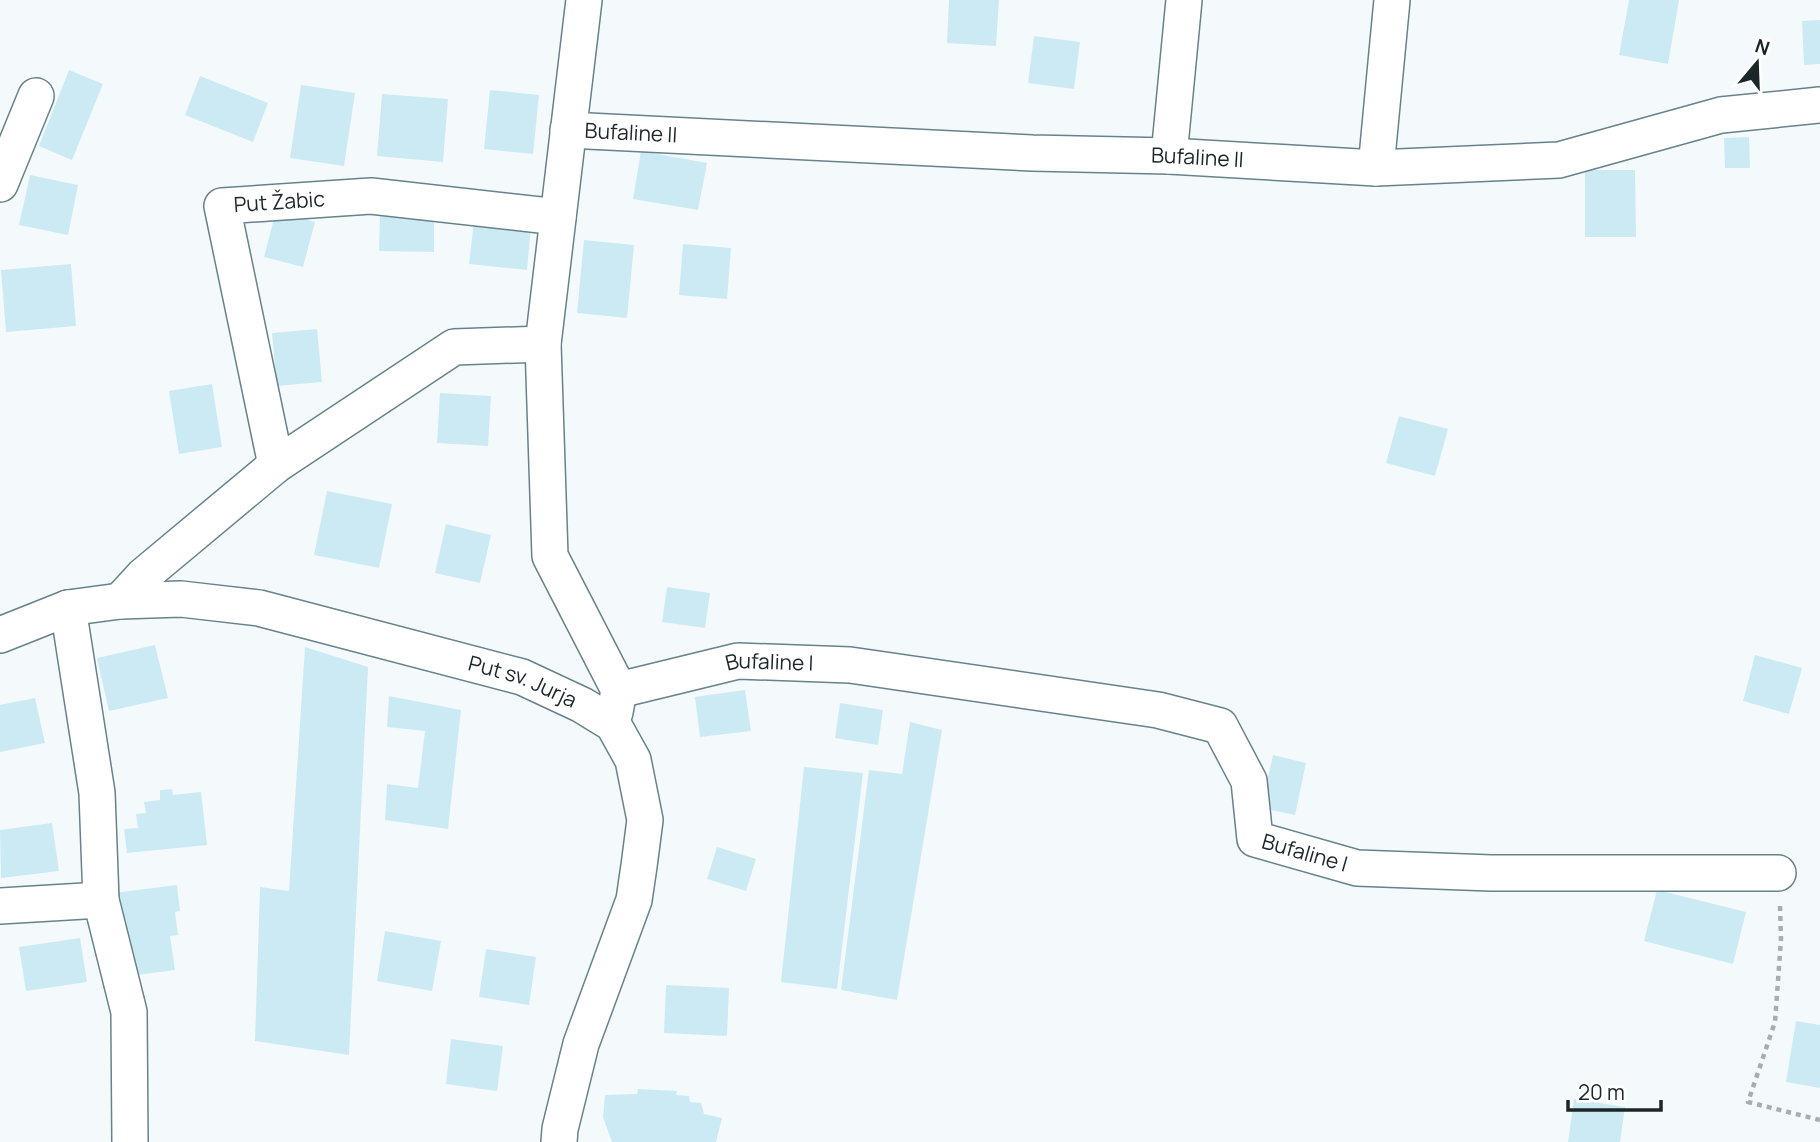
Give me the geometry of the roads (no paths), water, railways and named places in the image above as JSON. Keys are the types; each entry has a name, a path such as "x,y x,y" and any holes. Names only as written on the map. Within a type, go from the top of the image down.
{"street":[{"path":"584,0 544,344 550,556 619,690 613,724"},
{"path":"1169,156 1184,0"},
{"path":"1376,167 1392,0"},
{"path":"0,184 36,96"},
{"name":"Bufaline II","path":"568,130 1376,167 1559,160 1721,115 1820,106"},
{"name":"Put Žabic","path":"276,465 222,206 371,196 558,217"},
{"path":"120,601 143,576 276,465 454,347 544,344"},
{"name":"Put sv. Jurja","path":"0,635 68,608 120,601 181,600 271,612 522,677 582,705 613,724 634,760 645,820 635,900 581,1044 559,1129 559,1142"},
{"path":"68,608 97,793 101,900 128,1012 130,1142"},
{"name":"Bufaline I","path":"619,690 738,661 850,665 1158,710 1220,726 1249,781 1255,839 1357,869 1491,873 1778,873"},
{"path":"0,906 101,900"}]}
